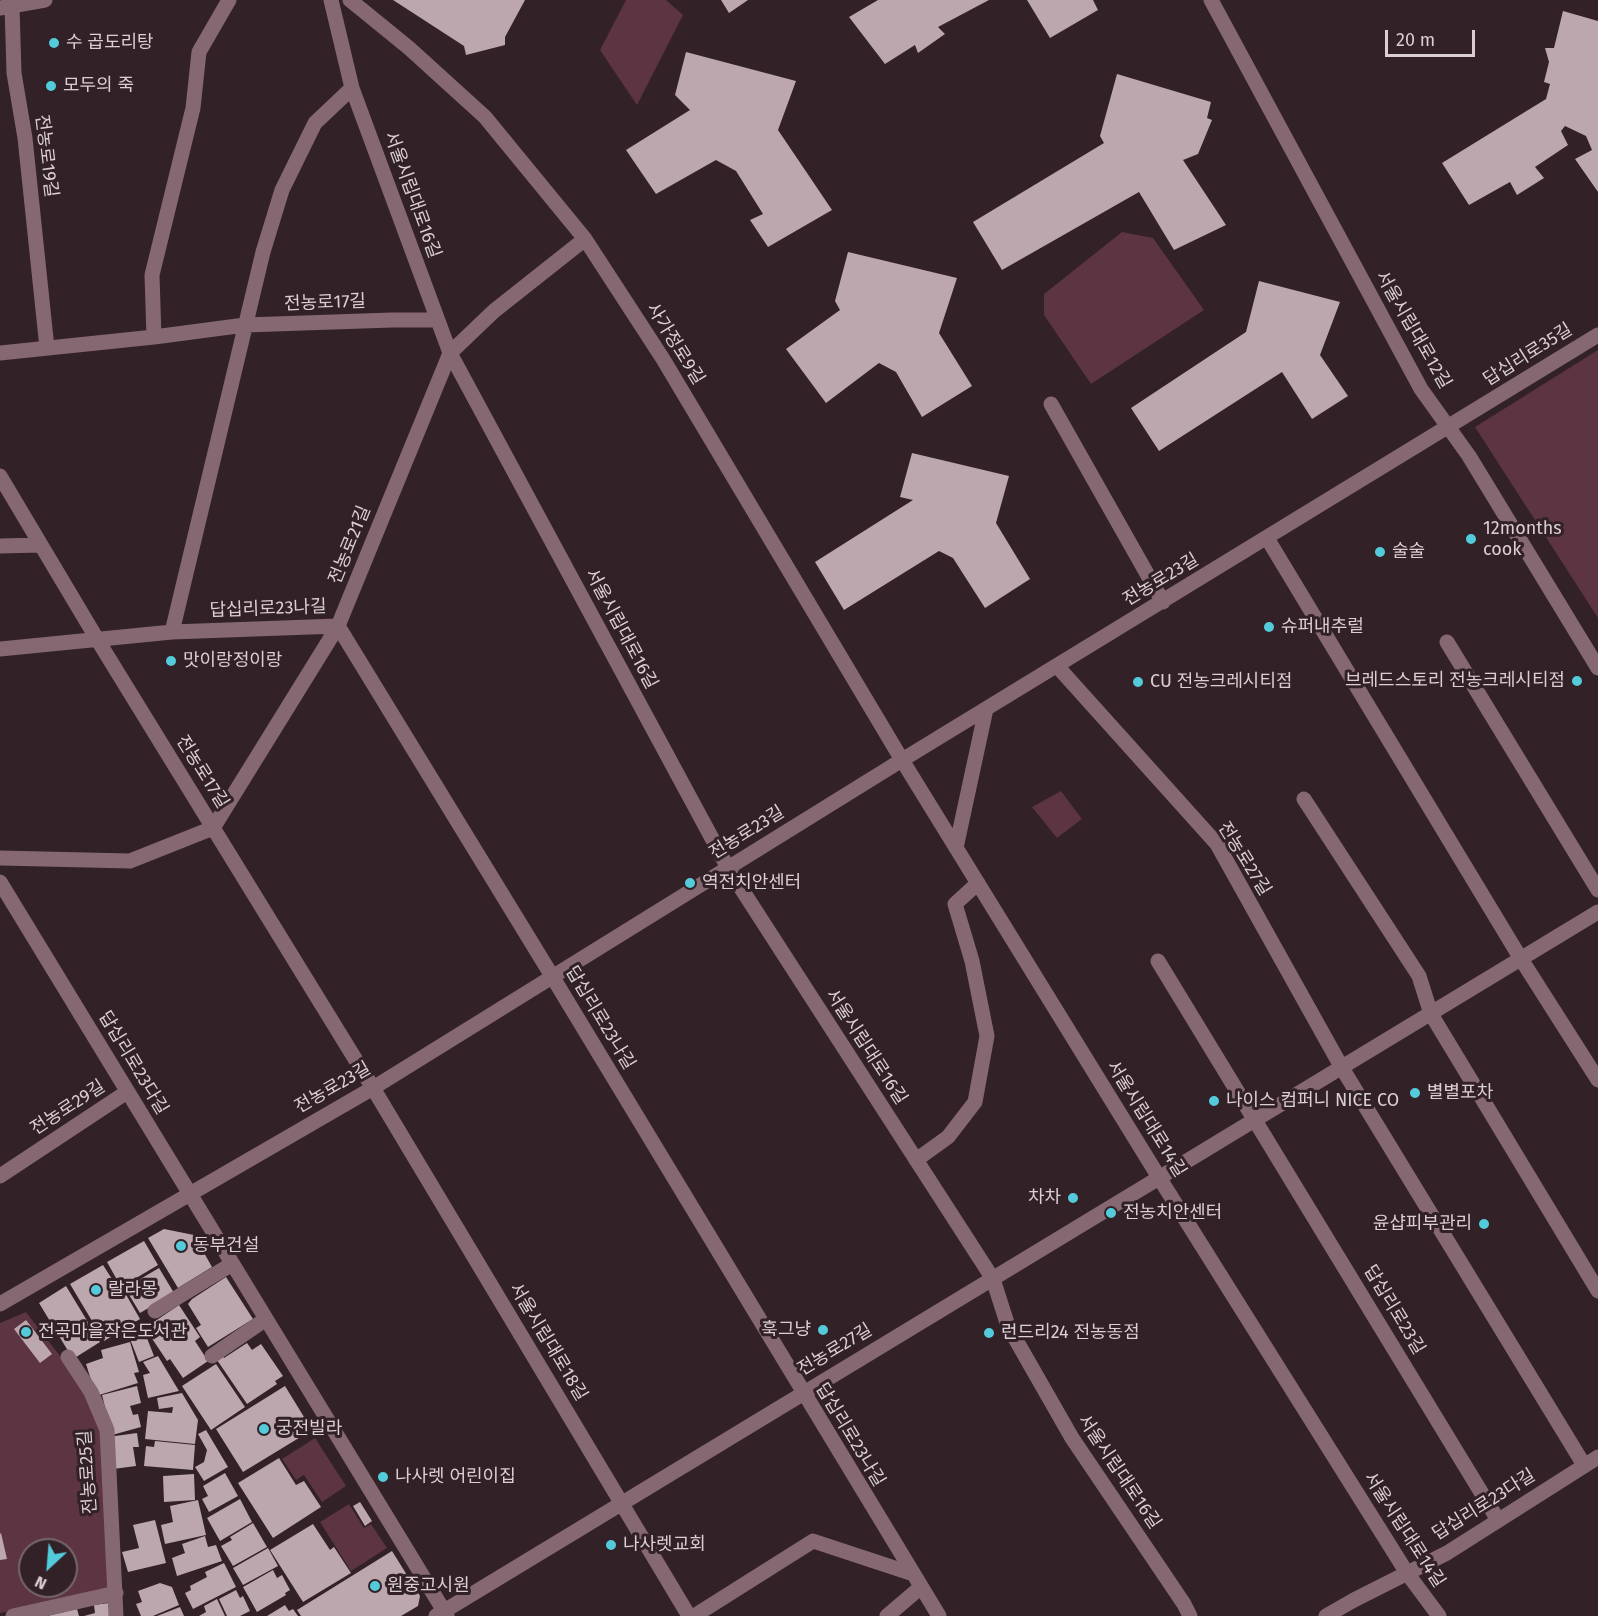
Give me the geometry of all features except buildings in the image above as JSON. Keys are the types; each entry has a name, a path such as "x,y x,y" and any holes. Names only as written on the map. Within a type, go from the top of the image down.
{"street":[{"name":"전농로19길","path":"45,0 6,7 25,138 47,348"},
{"path":"154,337 152,274 193,108 199,52 229,0"},
{"name":"서울시립대로16길","path":"331,0 352,88 450,353 728,868 993,1279 1008,1326 1072,1438 1190,1616"},
{"name":"사가정로9길","path":"350,0 409,48 485,117 585,239 663,359 902,760"},
{"name":"서울시립대로12길","path":"1211,0 1421,389 1469,456 1598,668"},
{"path":"172,632 263,252 282,190 315,123 352,88"},
{"name":"전농로21길","path":"213,828 338,626 450,353 494,311 585,239"},
{"name":"전농로17길","path":"0,353 245,325 437,320"},
{"name":"답십리로35길","path":"1449,427 1598,335"},
{"path":"1051,404 1163,602"},
{"name":"전농로23길","path":"0,1304 373,1088 902,760 1449,427"},
{"name":"전농로17길","path":"0,476 97,639 373,1088"},
{"path":"1267,538 1521,959 1598,1080"},
{"path":"0,546 41,545"},
{"name":"답십리로23나길","path":"0,649 172,632 338,626 939,1616"},
{"path":"1447,642 1598,890"},
{"name":"전농로27길","path":"1058,666 1216,844 1342,1068"},
{"path":"956,848 986,709"},
{"name":"서울시립대로14길","path":"902,760 1160,1179 1407,1573 1439,1616"},
{"path":"1304,799 1419,976 1431,1014 1598,1291"},
{"path":"0,858 130,861 213,828"},
{"name":"답십리로23다길","path":"0,882 443,1615"},
{"path":"916,1160 948,1137 975,1102 987,1036 972,962 955,904 978,883"},
{"name":"전농로27길","path":"443,1615 621,1503 1598,912"},
{"path":"1158,961 1256,1120"},
{"path":"1342,1068 1584,1465"},
{"name":"서울시립대로18길","path":"373,1088 689,1616"},
{"name":"전농로29길","path":"0,1176 127,1092"},
{"name":"답십리로23길","path":"1256,1120 1498,1520"},
{"path":"155,1311 232,1264"},
{"path":"212,1356 266,1319"},
{"name":"전농로25길","path":"68,1357 91,1392 107,1430 116,1616"},
{"name":"답십리로23다길","path":"1326,1616 1447,1553 1598,1457"},
{"path":"694,1616 813,1541 913,1574"},
{"path":"887,1616 921,1587"},
{"path":"13,1616 116,1593"}],"shaded area":[{"path":"626,0 666,0 683,15 637,105 600,50"},
{"path":"1122,232 1153,238 1204,310 1091,384 1044,315 1044,294"},
{"path":"1598,350 1598,618 1475,427"},
{"path":"1061,791 1082,819 1057,838 1032,807"},
{"path":"26,1312 67,1365 100,1425 110,1589 78,1596 78,1538 18,1538 18,1598 69,1598 0,1613 0,1323"},
{"path":"315,1438 346,1486 322,1502 304,1475 296,1480 282,1459"},
{"path":"349,1504 364,1528 371,1524 387,1548 351,1571 320,1522"}],"place":[{"name":"수 곱도리탕","path":"54,43"},
{"name":"모두의 죽","path":"51,86"},
{"name":"12months cook","path":"1471,539"},
{"name":"술술","path":"1380,552"},
{"name":"슈퍼내추럴","path":"1269,627"},
{"name":"맛이랑정이랑","path":"171,661"},
{"name":"브레드스토리 전농크레시티점","path":"1577,681"},
{"name":"CU 전농크레시티점","path":"1138,682"},
{"name":"역전치안센터","path":"690,883"},
{"name":"별별포차","path":"1415,1093"},
{"name":"나이스 컴퍼니 NICE CO","path":"1214,1101"},
{"name":"차차","path":"1073,1198"},
{"name":"전농치안센터","path":"1111,1213"},
{"name":"윤샵피부관리","path":"1484,1224"},
{"name":"동부건설","path":"181,1246"},
{"name":"랄라몽","path":"96,1290"},
{"name":"훅그냥","path":"823,1330"},
{"name":"전곡마을작은도서관","path":"26,1332"},
{"name":"런드리24 전농동점","path":"989,1333"},
{"name":"궁전빌라","path":"264,1429"},
{"name":"나사렛 어린이집","path":"383,1477"},
{"name":"나사렛교회","path":"611,1545"},
{"name":"원중고시원","path":"375,1586"}]}
